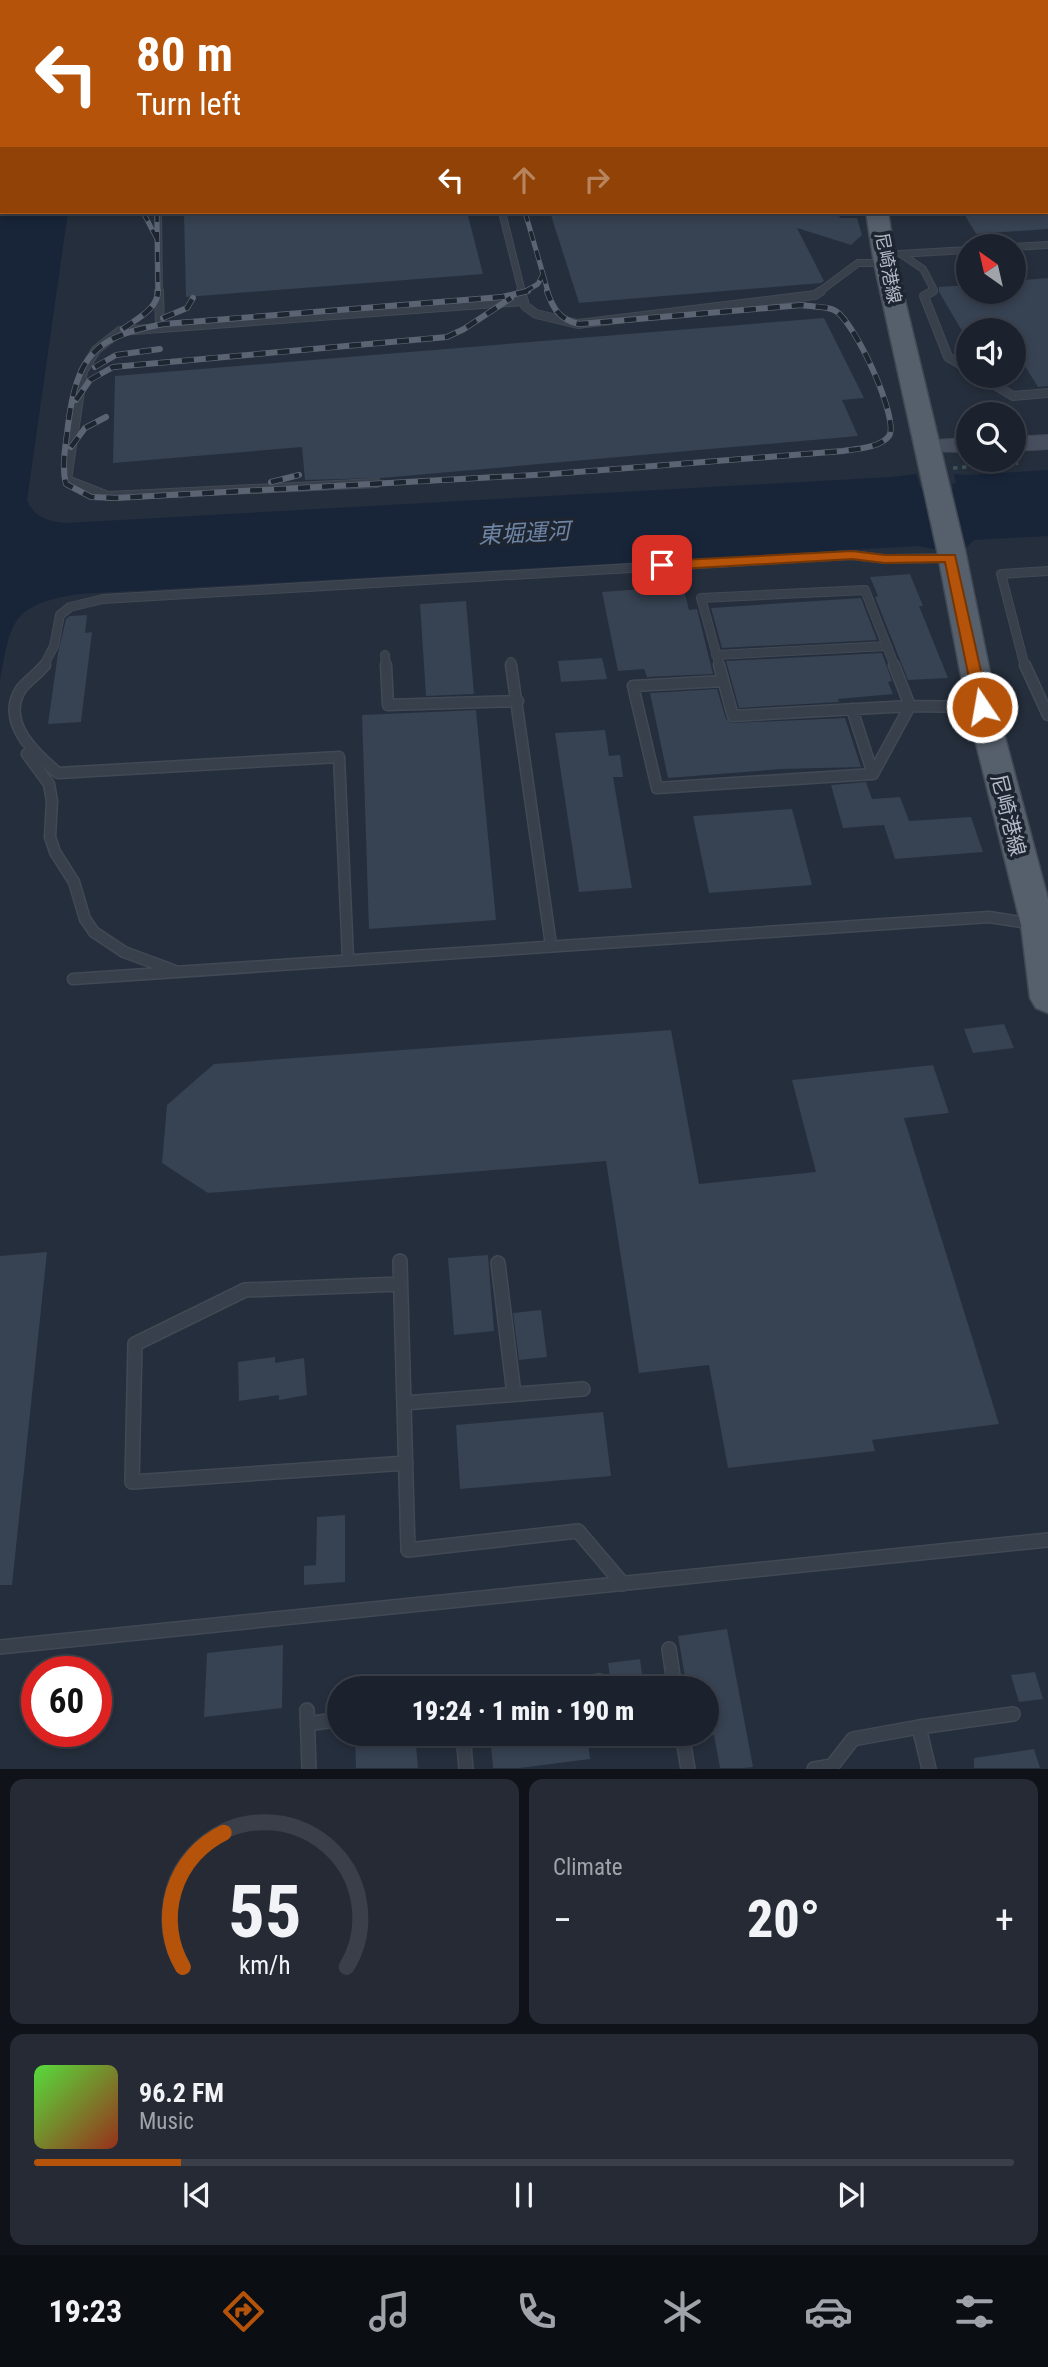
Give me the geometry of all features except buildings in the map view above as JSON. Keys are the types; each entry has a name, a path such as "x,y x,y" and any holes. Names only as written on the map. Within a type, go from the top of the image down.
{"main road":[{"name":"尼崎港線","path":"878,214 891,257 982,707 1038,925 1048,996"}],"street":[{"path":"1026,451 1048,442"},
{"path":"932,467 956,452"}],"lane":[{"path":"158,214 160,328"},
{"path":"502,214 524,301 531,312 553,320 578,324 815,295 858,263 956,251"},
{"path":"1026,246 1048,245"},
{"path":"891,257 928,276 934,290 924,296 948,357 956,362"},
{"path":"377,484 108,496 68,480 83,371 96,350 120,331 524,301"},
{"path":"1000,388 1013,396 1048,393"},
{"path":"176,971 124,952 94,932 85,919 74,882 55,852 50,837 52,801 49,784 11,733 7,720 9,707 20,690 45,667 54,649 61,611 95,600 293,585 852,555 885,559 951,554"},
{"path":"1048,571 1001,574 1025,667 1048,715"},
{"path":"873,774 910,706 865,590 701,598 733,716 910,706 982,707"},
{"path":"716,655 887,646"},
{"path":"385,655 388,705 518,701"},
{"path":"512,662 551,945"},
{"path":"723,681 634,686 657,788 873,774"},
{"path":"852,709 873,774"},
{"path":"19,743 58,773 339,757 348,958"},
{"path":"73,979 348,958 989,917 1038,925"},
{"path":"400,1261 408,1550 578,1531 623,1584"},
{"path":"498,1264 514,1394"},
{"path":"400,1284 245,1290 135,1344 132,1482 406,1463"},
{"path":"404,1403 583,1389"},
{"path":"0,1647 1048,1540"},
{"path":"669,1649 673,1676"},
{"path":"814,1769 832,1766 853,1738 1013,1714"},
{"path":"309,1769 307,1717 327,1718"},
{"path":"919,1727 929,1769"},
{"path":"464,1746 466,1769"},
{"path":"684,1746 688,1769"}],"path":[{"path":"932,467 956,463"}],"water":[{"name":"東堀運河","path":"0,214 68,214 27,500 33,511 54,521 66,523 916,474 921,488 953,489 952,484 956,483 954,474 1048,470 1048,536 974,540 966,548 934,549 917,546 78,594 56,598 27,611 18,619 7,644 0,681"}],"railway":[{"path":"144,214 157,239"},
{"path":"157,214 158,291"},
{"path":"526,214 543,274"},
{"path":"524,292 538,284 543,274"},
{"path":"543,274 548,292"},
{"path":"123,329 150,308 158,291"},
{"path":"524,292 502,297 164,324 121,335 93,353 77,381 65,447 66,484 91,497 116,498 552,474 861,449 889,436 891,426 888,411 873,370 853,331 834,310 802,305 579,324 558,313 547,291"},
{"path":"163,318 187,308 193,298"},
{"path":"76,400 90,380 113,367 447,337 511,298"},
{"path":"95,367 116,355 160,349"},
{"path":"71,447 85,428 106,417"},
{"path":"271,482 299,475"}],"route":[{"path":"662,565 852,555 885,559 951,558 982,707"}]}
